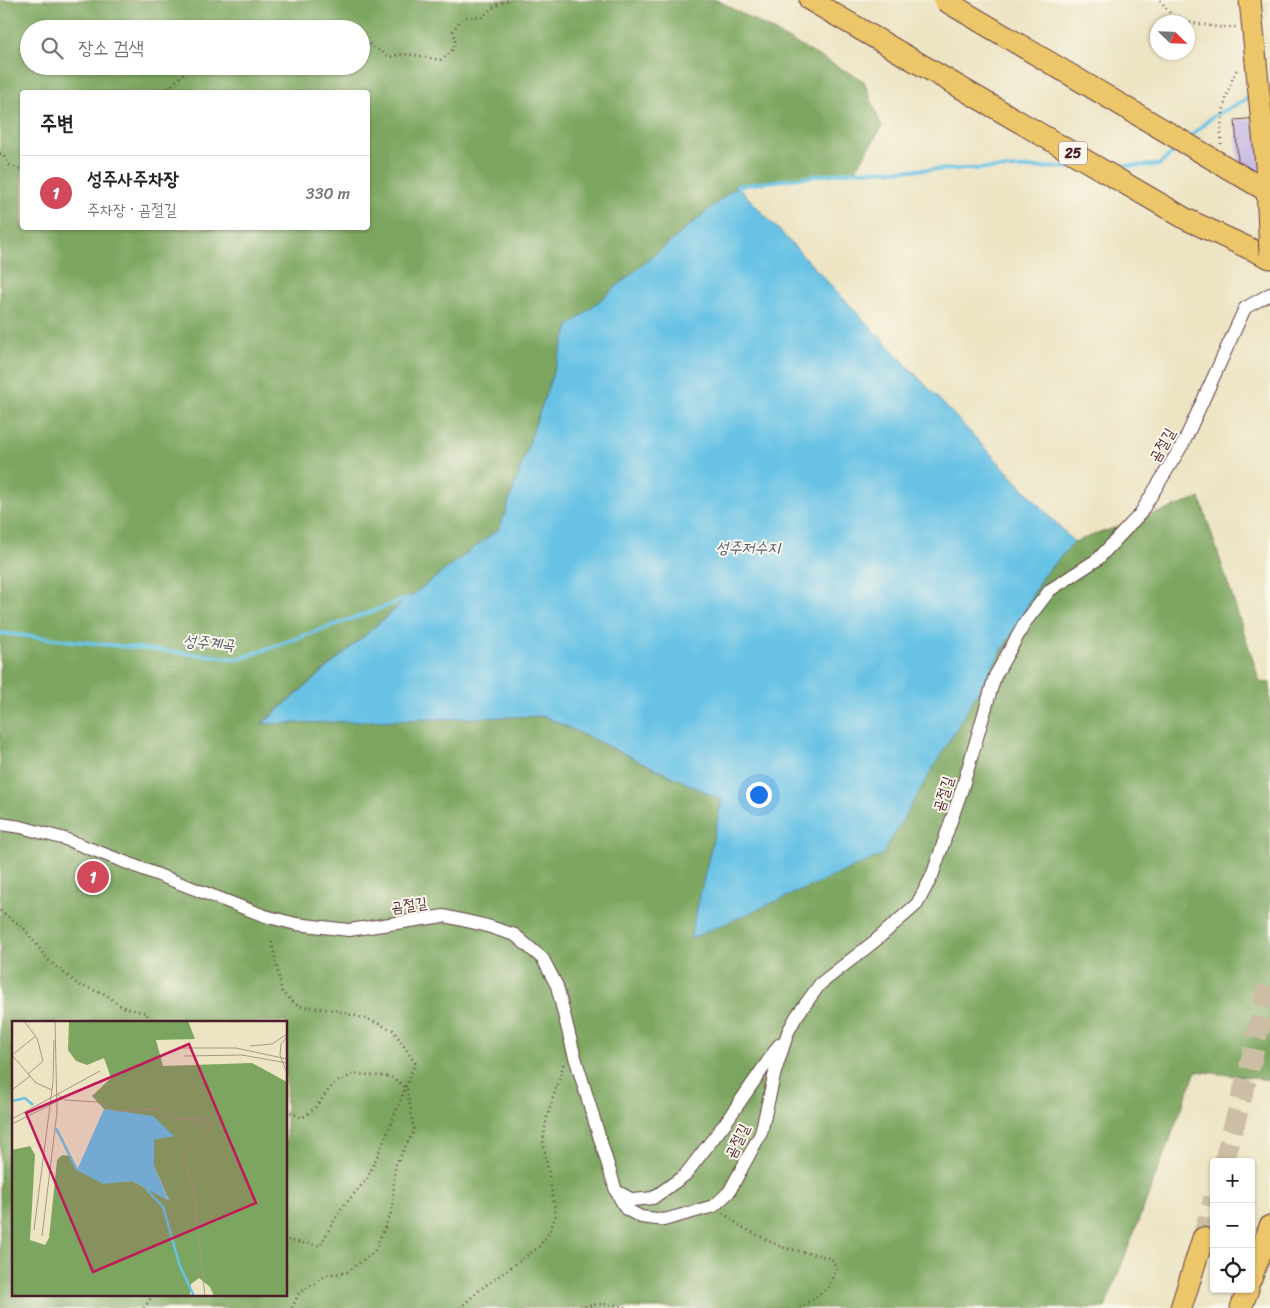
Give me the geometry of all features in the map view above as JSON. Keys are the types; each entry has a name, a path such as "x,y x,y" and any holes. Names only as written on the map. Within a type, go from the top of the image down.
{"main road":[{"name":"25","path":"810,0 1186,219 1270,258"},
{"path":"944,0 1270,194"},
{"path":"1250,0 1266,165 1270,254"},
{"path":"1255,1268 1270,1226"},
{"path":"1180,1308 1203,1238"},
{"path":"1241,1308 1247,1293"}],"street":[{"name":"곰절길","path":"0,824 20,827 66,839 265,916 296,924 350,930 444,916 484,925 515,936 543,960 557,986 571,1043 616,1191 626,1209 641,1217 664,1220 714,1206 729,1192 762,1133 774,1072 788,1032 796,1017 820,984 875,941 917,904 935,868 962,789 995,676 1026,621 1050,590 1098,559 1140,514 1184,442 1245,308 1270,294"},
{"path":"616,1191 633,1200 653,1198 685,1175 726,1122 788,1032"}],"path":[{"path":"370,45 390,57 411,54 440,60 451,54 456,41 453,31 459,21 469,16 482,17 492,8 508,0"},
{"path":"1160,0 1175,20 1217,28 1243,26"},
{"path":"1221,145 1220,126 1229,91 1240,64"},
{"path":"167,90 182,75"},
{"path":"0,154 10,165 20,169"},
{"path":"0,911 23,927 48,960 79,985 105,994 122,1007 146,1013 150,1021"},
{"path":"272,942 282,992 298,1006 334,1010 370,1020 393,1030 416,1063 367,1179 340,1210 320,1246 288,1240"},
{"path":"460,1308 482,1288 539,1248 549,1233 556,1215 543,1141 550,1109 571,1043"},
{"path":"288,1111 302,1118 315,1108 334,1083 355,1074 391,1077 407,1088 414,1131 395,1166 392,1211 374,1252 346,1272 326,1275 299,1293 292,1308"},
{"path":"714,1206 742,1228 781,1247 832,1260 836,1269 828,1288 800,1308"},
{"path":"144,1308 153,1296"},
{"path":"580,1308 590,1304 619,1305 627,1308"}],"green space":[{"path":"0,0 717,0 864,81 882,127 855,171 737,186 569,326 500,528 407,599 262,723 544,716 722,800 691,938 1021,618 1042,577 1074,542 1200,498 1260,682 1270,683 1270,1080 1196,1071 1105,1308 0,1308"}],"water":[{"name":"성주저수지","path":"737,186 1074,542 1042,577 1021,618 882,855 690,939 722,800 544,716 262,724 407,599 500,528 569,326"}],"building":[{"path":"1270,117 1270,171 1239,174 1235,120"}],"waterway":[{"path":"1190,137 1212,117 1252,96"},
{"path":"1113,166 1159,165 1179,147"},
{"path":"737,186 855,171 1079,167"},
{"name":"성주계곡","path":"0,633 239,659 407,599"}],"tunnel":[{"path":"1225,1158 1249,1070 1270,975"},
{"path":"1203,1238 1213,1203"}],"place":[{"name":"성주사주차장","path":"93,877"}]}
